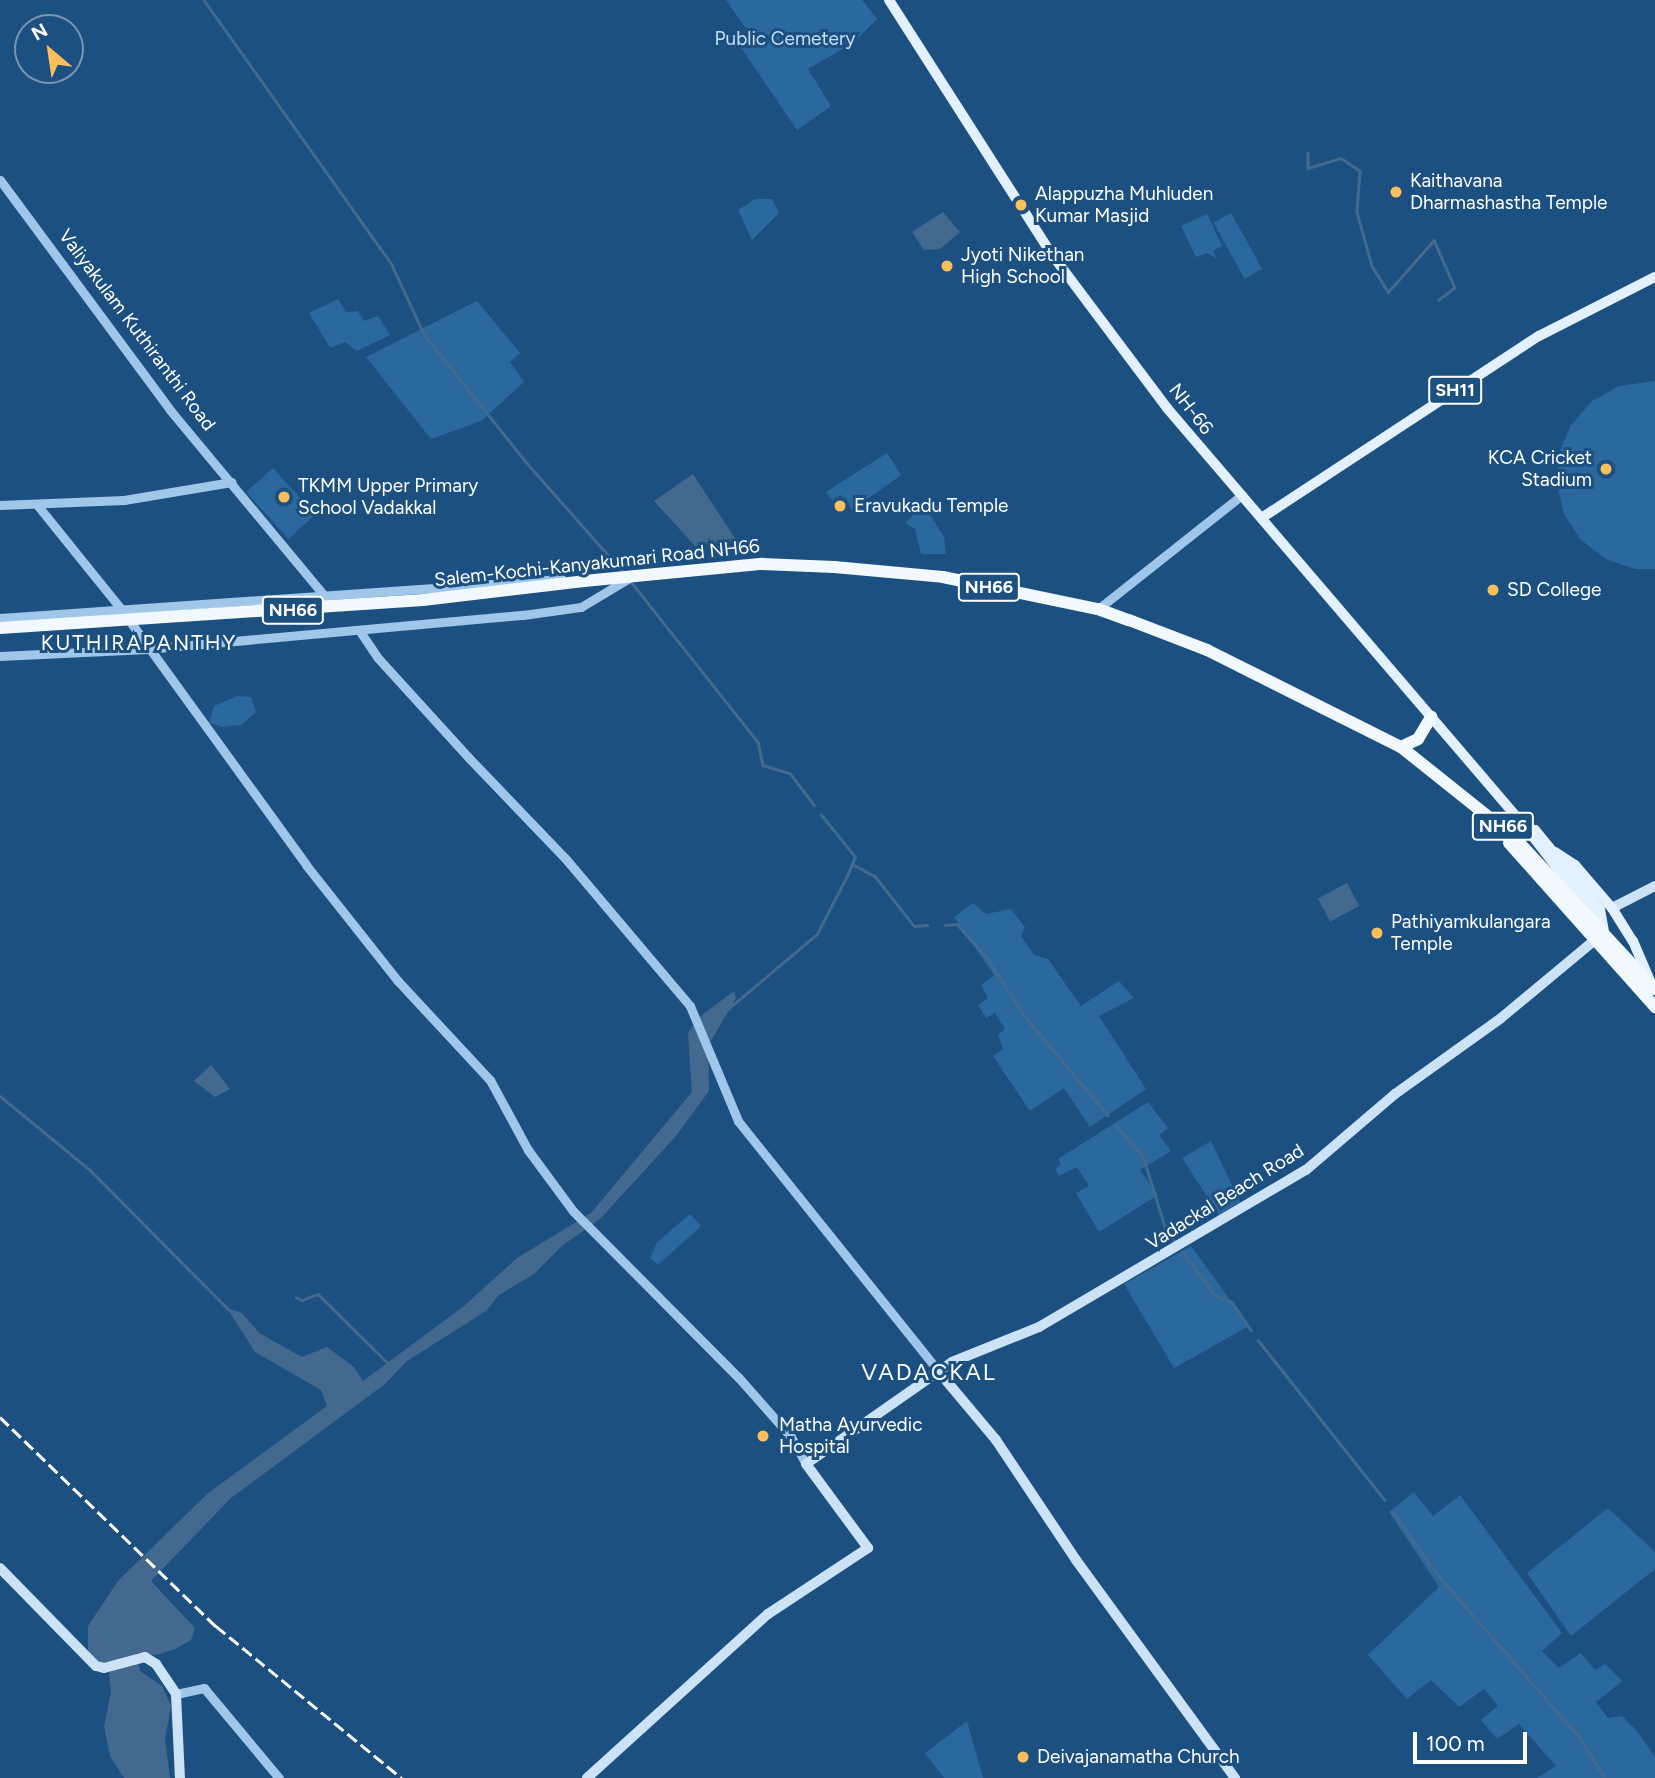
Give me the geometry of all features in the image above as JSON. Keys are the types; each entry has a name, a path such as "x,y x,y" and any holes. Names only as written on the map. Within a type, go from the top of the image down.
{"highway":[{"name":"Salem-Kochi-Kanyakumari Road NH66","path":"0,628 423,600 762,564 834,567 943,578 1098,608 1207,650 1401,747 1485,810 1600,936 1653,987"},
{"path":"1401,747 1418,739 1431,717"},
{"name":"NH66","path":"1368,730 1506,839 1600,936 1655,1007"}],"main road":[{"name":"NH-66","path":"888,0 1050,252 1167,408 1263,517 1508,807"},
{"name":"SH11","path":"1263,517 1539,336 1655,278"},
{"name":"NH66","path":"1508,807 1527,829 1541,852 1593,914 1600,916"},
{"path":"1527,829 1535,830 1600,909 1600,936"},
{"path":"1555,852 1575,865 1612,908 1633,940 1653,987"},
{"path":"1612,908 1655,886"},
{"name":"Vadackal Beach Road","path":"806,1464 951,1362 1039,1327 1306,1170 1395,1094 1501,1018 1600,936"},
{"path":"939,1372 996,1440 1076,1560 1235,1778"},
{"path":"587,1778 768,1614 868,1548 806,1464"},
{"path":"0,1569 85,1657 104,1668 145,1657 156,1664 176,1694 180,1778"}],"street":[{"name":"Valiyakulam Kuthiranthi Road","path":"0,180 170,410 326,598"},
{"path":"0,505 37,506 124,500 232,482"},
{"path":"1098,608 1242,495"},
{"path":"37,506 121,609 147,649 306,865 397,980 490,1080 528,1150 573,1212 596,1239 639,1275 739,1378 791,1437 806,1464"},
{"path":"0,656 147,649 581,607 633,576"},
{"path":"0,618 326,598 537,578 584,581"},
{"path":"359,630 469,758 565,858 694,1016 738,1121 939,1372"},
{"path":"176,1694 204,1688 279,1778"}],"green space":[{"name":"Public Cemetery","path":"726,0 862,0 877,19 853,43 808,69 831,106 797,130 740,46 747,30"},
{"path":"755,199 772,199 779,213 752,240 738,210"},
{"path":"1231,213 1262,269 1245,279 1214,223"},
{"path":"1207,214 1222,246 1213,251 1217,259 1208,253 1196,257 1181,226"},
{"path":"338,299 346,312 358,311 364,321 378,316 390,335 357,351 345,342 330,348 309,313"},
{"path":"477,301 520,353 510,362 524,382 481,421 431,439 366,357"},
{"name":"KCA Cricket Stadium","path":"1655,381 1655,569 1635,569 1606,559 1581,540 1564,514 1557,484 1559,453 1571,425 1592,401 1619,386"},
{"path":"887,453 901,475 852,510 841,495 832,500 826,492"},
{"path":"273,468 315,515 288,539 246,492"},
{"path":"924,505 944,537 946,554 921,554 915,529 905,523"},
{"path":"237,696 251,697 256,712 241,725 223,727 209,723 214,706"},
{"path":"973,903 986,914 1011,909 1025,927 1021,936 1034,955 1048,959 1081,1006 1119,981 1134,998 1099,1016 1146,1089 1090,1127 1064,1088 1030,1111 993,1056 1003,1049 998,1035 1005,1029 995,1013 986,1018 978,1005 988,998 981,985 994,975 954,917"},
{"path":"1148,1102 1168,1128 1159,1135 1171,1151 1140,1170 1158,1195 1099,1232 1076,1193 1089,1186 1077,1167 1059,1176 1055,1169 1061,1164 1058,1159"},
{"path":"1211,1141 1240,1202 1219,1215 1182,1158"},
{"path":"690,1214 701,1226 658,1265 650,1258 657,1242"},
{"path":"1191,1246 1249,1326 1174,1368 1124,1284"},
{"path":"1414,1492 1433,1516 1460,1495 1562,1633 1542,1651 1559,1668 1581,1653 1595,1670 1605,1664 1622,1681 1596,1702 1608,1718 1622,1716 1637,1731 1655,1757 1655,1778 1537,1778 1556,1766 1519,1724 1497,1739 1481,1720 1498,1706 1484,1689 1459,1707 1431,1680 1407,1699 1368,1655 1439,1587 1389,1512"},
{"path":"1608,1508 1655,1552 1655,1569 1571,1636 1527,1573"},
{"path":"967,1721 983,1778 944,1778 925,1753"}],"shaded area":[{"path":"943,212 960,232 940,249 924,250 912,232"},
{"path":"693,474 736,540 695,546 654,501"},
{"path":"1347,883 1359,906 1330,921 1318,898"},
{"path":"734,991 736,998 708,1046 709,1091 676,1136 600,1219 563,1245 534,1274 499,1295 486,1311 407,1361 385,1384 231,1498 151,1581 195,1628 191,1640 175,1649 157,1655 136,1653 140,1671 162,1686 171,1706 165,1739 170,1778 124,1778 110,1756 104,1726 111,1692 108,1664 96,1664 88,1656 88,1626 118,1581 207,1494 327,1406 321,1390 255,1352 227,1308 242,1313 259,1333 302,1357 327,1347 354,1367 363,1381 464,1306 517,1258 591,1213 692,1092 688,1033 698,1018"},
{"path":"211,1065 230,1089 215,1097 194,1081"}],"waterway":[{"path":"204,0 392,265 424,334 527,463 624,573"},
{"path":"1308,153 1308,168 1341,158 1360,171 1357,212 1372,266 1388,292 1434,240 1455,288 1439,300"},
{"path":"632,583 758,742 763,765 790,773 814,805"},
{"path":"728,1009 817,934 848,874 855,857 821,815"},
{"path":"852,864 875,876 914,926 927,925"},
{"path":"945,925 957,924 987,958 1026,1018 1108,1115"},
{"path":"0,1096 90,1170 228,1309"},
{"path":"1116,1125 1143,1156 1167,1233 1175,1241"},
{"path":"1183,1252 1215,1295 1232,1302 1251,1330"},
{"path":"296,1297 302,1300 318,1294 390,1365"},
{"path":"1258,1340 1385,1500"},
{"path":"1392,1511 1438,1575 1580,1738 1605,1778"}],"railway":[{"path":"0,1417 216,1626 402,1778"}],"place":[{"name":"Kaithavana Dharmashastha Temple","path":"1396,192"},
{"name":"Alappuzha Muhluden Kumar Masjid","path":"1021,205"},
{"name":"Jyoti Nikethan High School","path":"947,266"},
{"name":"KCA Cricket Stadium","path":"1606,469"},
{"name":"TKMM Upper Primary School Vadakkal","path":"284,497"},
{"name":"Eravukadu Temple","path":"840,506"},
{"name":"SD College","path":"1493,590"},
{"name":"Pathiyamkulangara Temple","path":"1377,933"},
{"name":"Matha Ayurvedic Hospital","path":"763,1436"},
{"name":"Deivajanamatha Church","path":"1023,1757"}],"district":[{"name":"KUTHIRAPANTHY","path":"139,643"},
{"name":"VADACKAL","path":"929,1372"}]}
